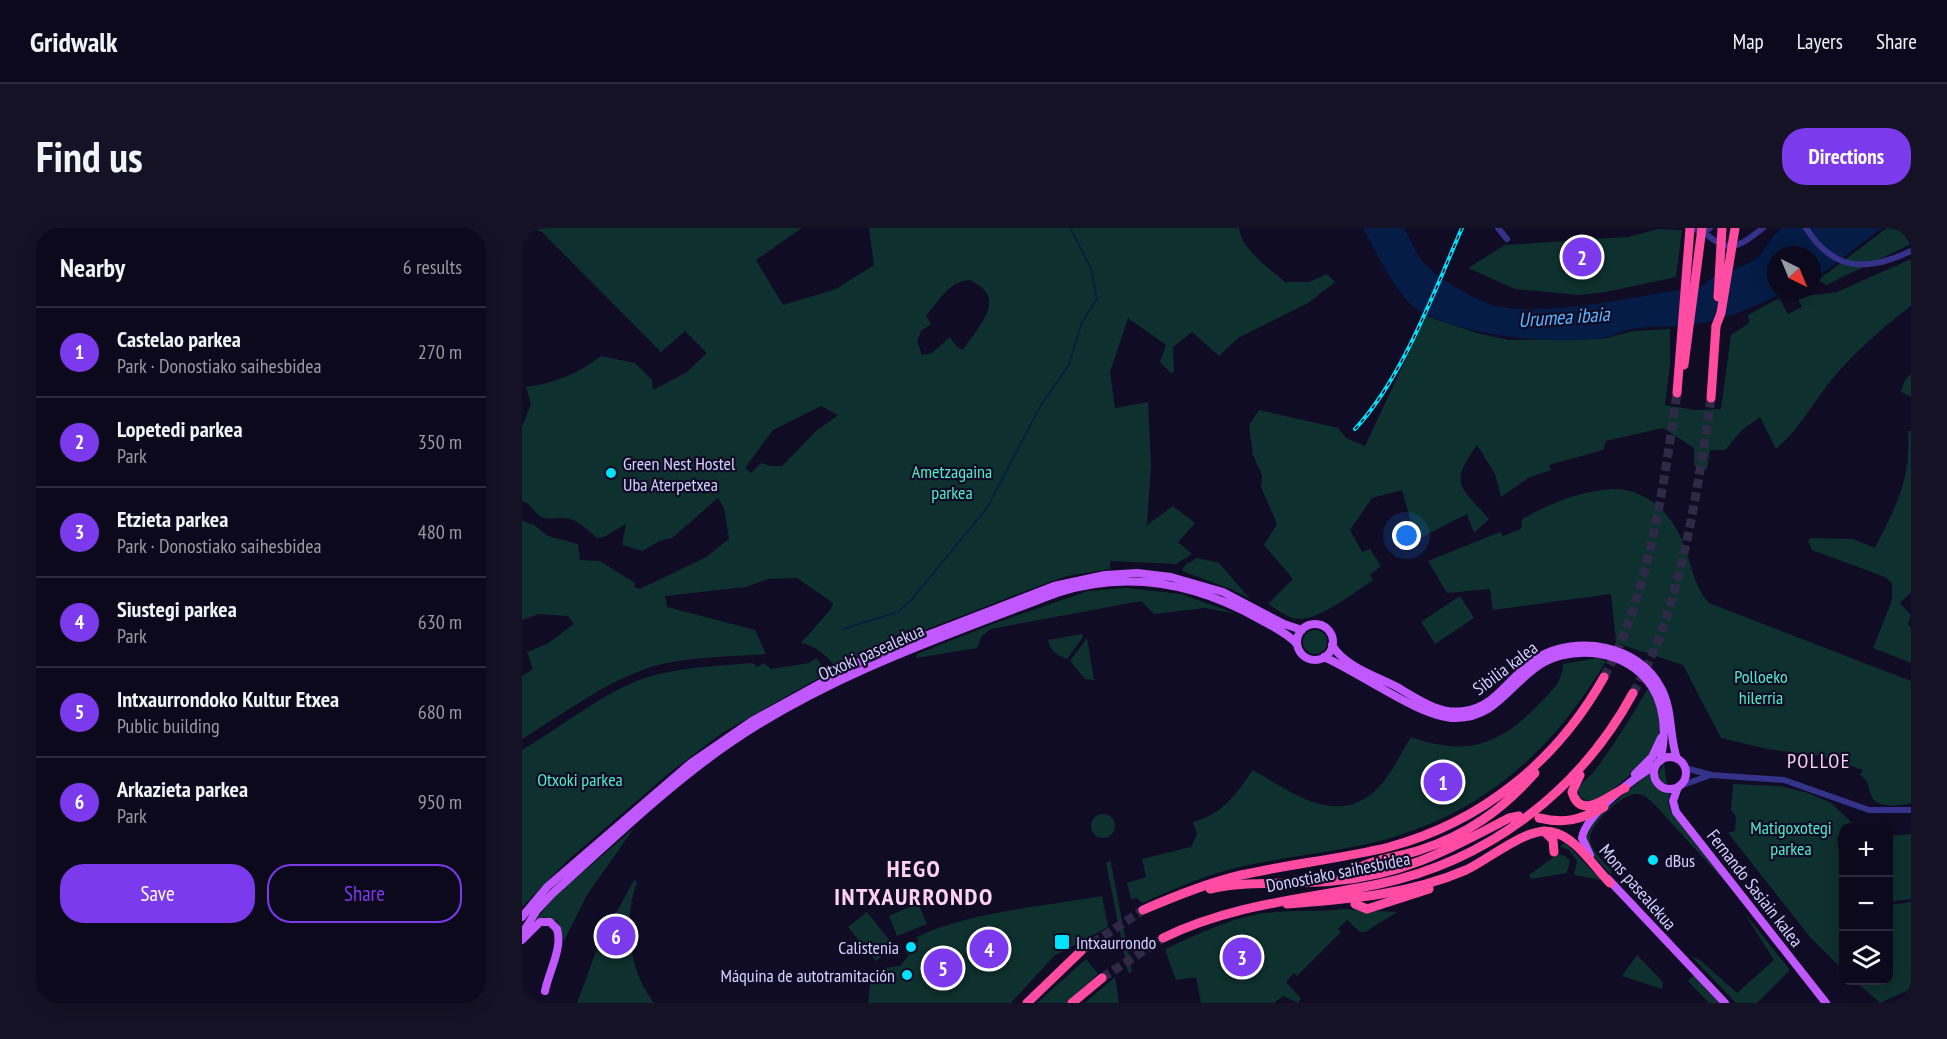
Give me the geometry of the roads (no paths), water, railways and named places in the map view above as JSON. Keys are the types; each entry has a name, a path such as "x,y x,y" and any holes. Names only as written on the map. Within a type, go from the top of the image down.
{"highway":[{"path":"1682,365 1692,228"},
{"path":"1711,398 1722,228"},
{"path":"1716,326 1721,313 1735,228"},
{"path":"1677,393 1705,230"},
{"name":"Donostiako saihesbidea","path":"1143,910 1187,892 1241,875 1389,847 1434,832 1496,798 1554,747 1581,715 1604,677"},
{"name":"Donostiako saihesbidea","path":"1163,938 1211,917 1261,904 1378,884 1426,871 1463,856 1522,820 1559,791 1593,756 1617,723 1633,693"},
{"path":"1350,874 1362,866 1440,843 1478,824 1512,798 1546,762 1554,747"},
{"path":"1593,756 1573,786 1574,797 1584,806 1593,806 1625,788"},
{"path":"1539,818 1568,822 1604,807"},
{"path":"1187,892 1245,883 1333,881 1376,875 1444,853 1509,818 1519,816"},
{"path":"1544,831 1553,840 1554,852"},
{"path":"1355,904 1367,909 1428,889 1527,835 1544,831 1566,838 1610,883"},
{"path":"1261,904 1355,900 1419,886 1466,870"},
{"path":"1027,1003 1081,951"},
{"path":"1072,1003 1102,978"}],"main road":[{"name":"Otxoki pasealekua","path":"522,917 547,887 691,763 752,721 863,660 1054,586 1105,574 1137,573 1171,577 1223,592 1284,624 1302,630"},
{"name":"Otxoki pasealekua","path":"522,934 537,910 552,894 695,769 730,743 866,667 1057,593 1087,585 1125,580 1182,586 1234,605 1289,636 1297,644"},
{"path":"1314,624 1323,626 1331,634 1332,645 1324,657 1309,659 1301,653 1297,644 1302,630 1314,624"},
{"name":"Sibilia kalea","path":"1332,645 1344,658 1428,705 1455,712 1474,709 1489,702 1530,663 1549,653 1592,647 1615,650 1644,666 1658,683 1668,705 1671,738 1677,759"},
{"name":"Sibilia kalea","path":"1324,657 1431,713 1455,718 1476,715 1492,708 1534,668 1551,659 1570,655 1603,654 1630,664 1647,680 1658,697 1663,724 1663,746 1658,763"},
{"path":"1612,794 1652,757 1661,739 1663,724"},
{"path":"1668,758 1677,759 1685,768 1685,778 1679,786 1668,789 1658,785 1654,776 1658,763 1668,758"},
{"name":"Mons pasealekua","path":"1658,763 1604,807 1586,826 1582,838 1586,850 1601,867 1610,883 1725,1003"},
{"name":"Fernando Sasiain kalea","path":"1679,786 1673,801 1676,812 1826,1003"},
{"path":"522,940 540,922 550,922 557,929 559,945 545,991"}],"street":[{"path":"1498,228 1507,239"},
{"path":"1692,228 1699,233 1705,230 1717,243 1734,246 1742,244 1763,228"},
{"path":"1806,228 1830,254 1857,264 1884,263 1911,250"},
{"path":"1685,768 1711,775 1778,779 1858,807 1910,811"},
{"path":"1679,786 1711,775"}],"water":[{"name":"Urumea ibaia","path":"1363,228 1404,228 1424,263 1451,284 1479,300 1496,306 1542,309 1598,304 1702,286 1723,272 1745,265 1758,257 1775,234 1783,228 1882,228 1821,274 1821,246 1767,246 1767,300 1753,307 1708,322 1632,329 1602,338 1582,340 1511,337 1463,328 1441,321 1414,306 1396,287"}],"waterway":[{"path":"843,629 898,612 912,599 987,508 1041,405 1069,365 1082,322 1097,299 1091,268 1070,228"}],"tunnel":[{"path":"1604,677 1620,644 1644,575 1660,502 1677,393"},
{"path":"1633,693 1650,661 1675,588 1693,511 1711,398"},
{"path":"1081,951 1143,910"},
{"path":"1102,978 1163,938"}],"railway":[{"path":"1355,429 1388,386 1416,334 1462,228"}],"place":[{"name":"Lopetedi parkea","path":"1582,257"},
{"name":"Green Nest Hostel Uba Aterpetxea","path":"611,473"},
{"name":"Castelao parkea","path":"1443,782"},
{"name":"dBus","path":"1653,860"},
{"name":"Arkazieta parkea","path":"616,936"},
{"name":"Intxaurrondo","path":"1062,942"},
{"name":"Calistenia","path":"911,947"},
{"name":"Siustegi parkea","path":"989,949"},
{"name":"Etzieta parkea","path":"1242,957"},
{"name":"Intxaurrondoko Kultur Etxea","path":"943,968"},
{"name":"Máquina de autotramitación","path":"907,975"}],"district":[{"name":"POLLOE","path":"1819,761"},
{"name":"HEGO INTXAURRONDO","path":"914,882"}],"park label":[{"name":"Ametzagaina parkea","path":"952,481"},
{"name":"Polloeko hilerria","path":"1761,686"},
{"name":"Otxoki parkea","path":"580,779"},
{"name":"Matigoxotegi parkea","path":"1791,837"}]}
